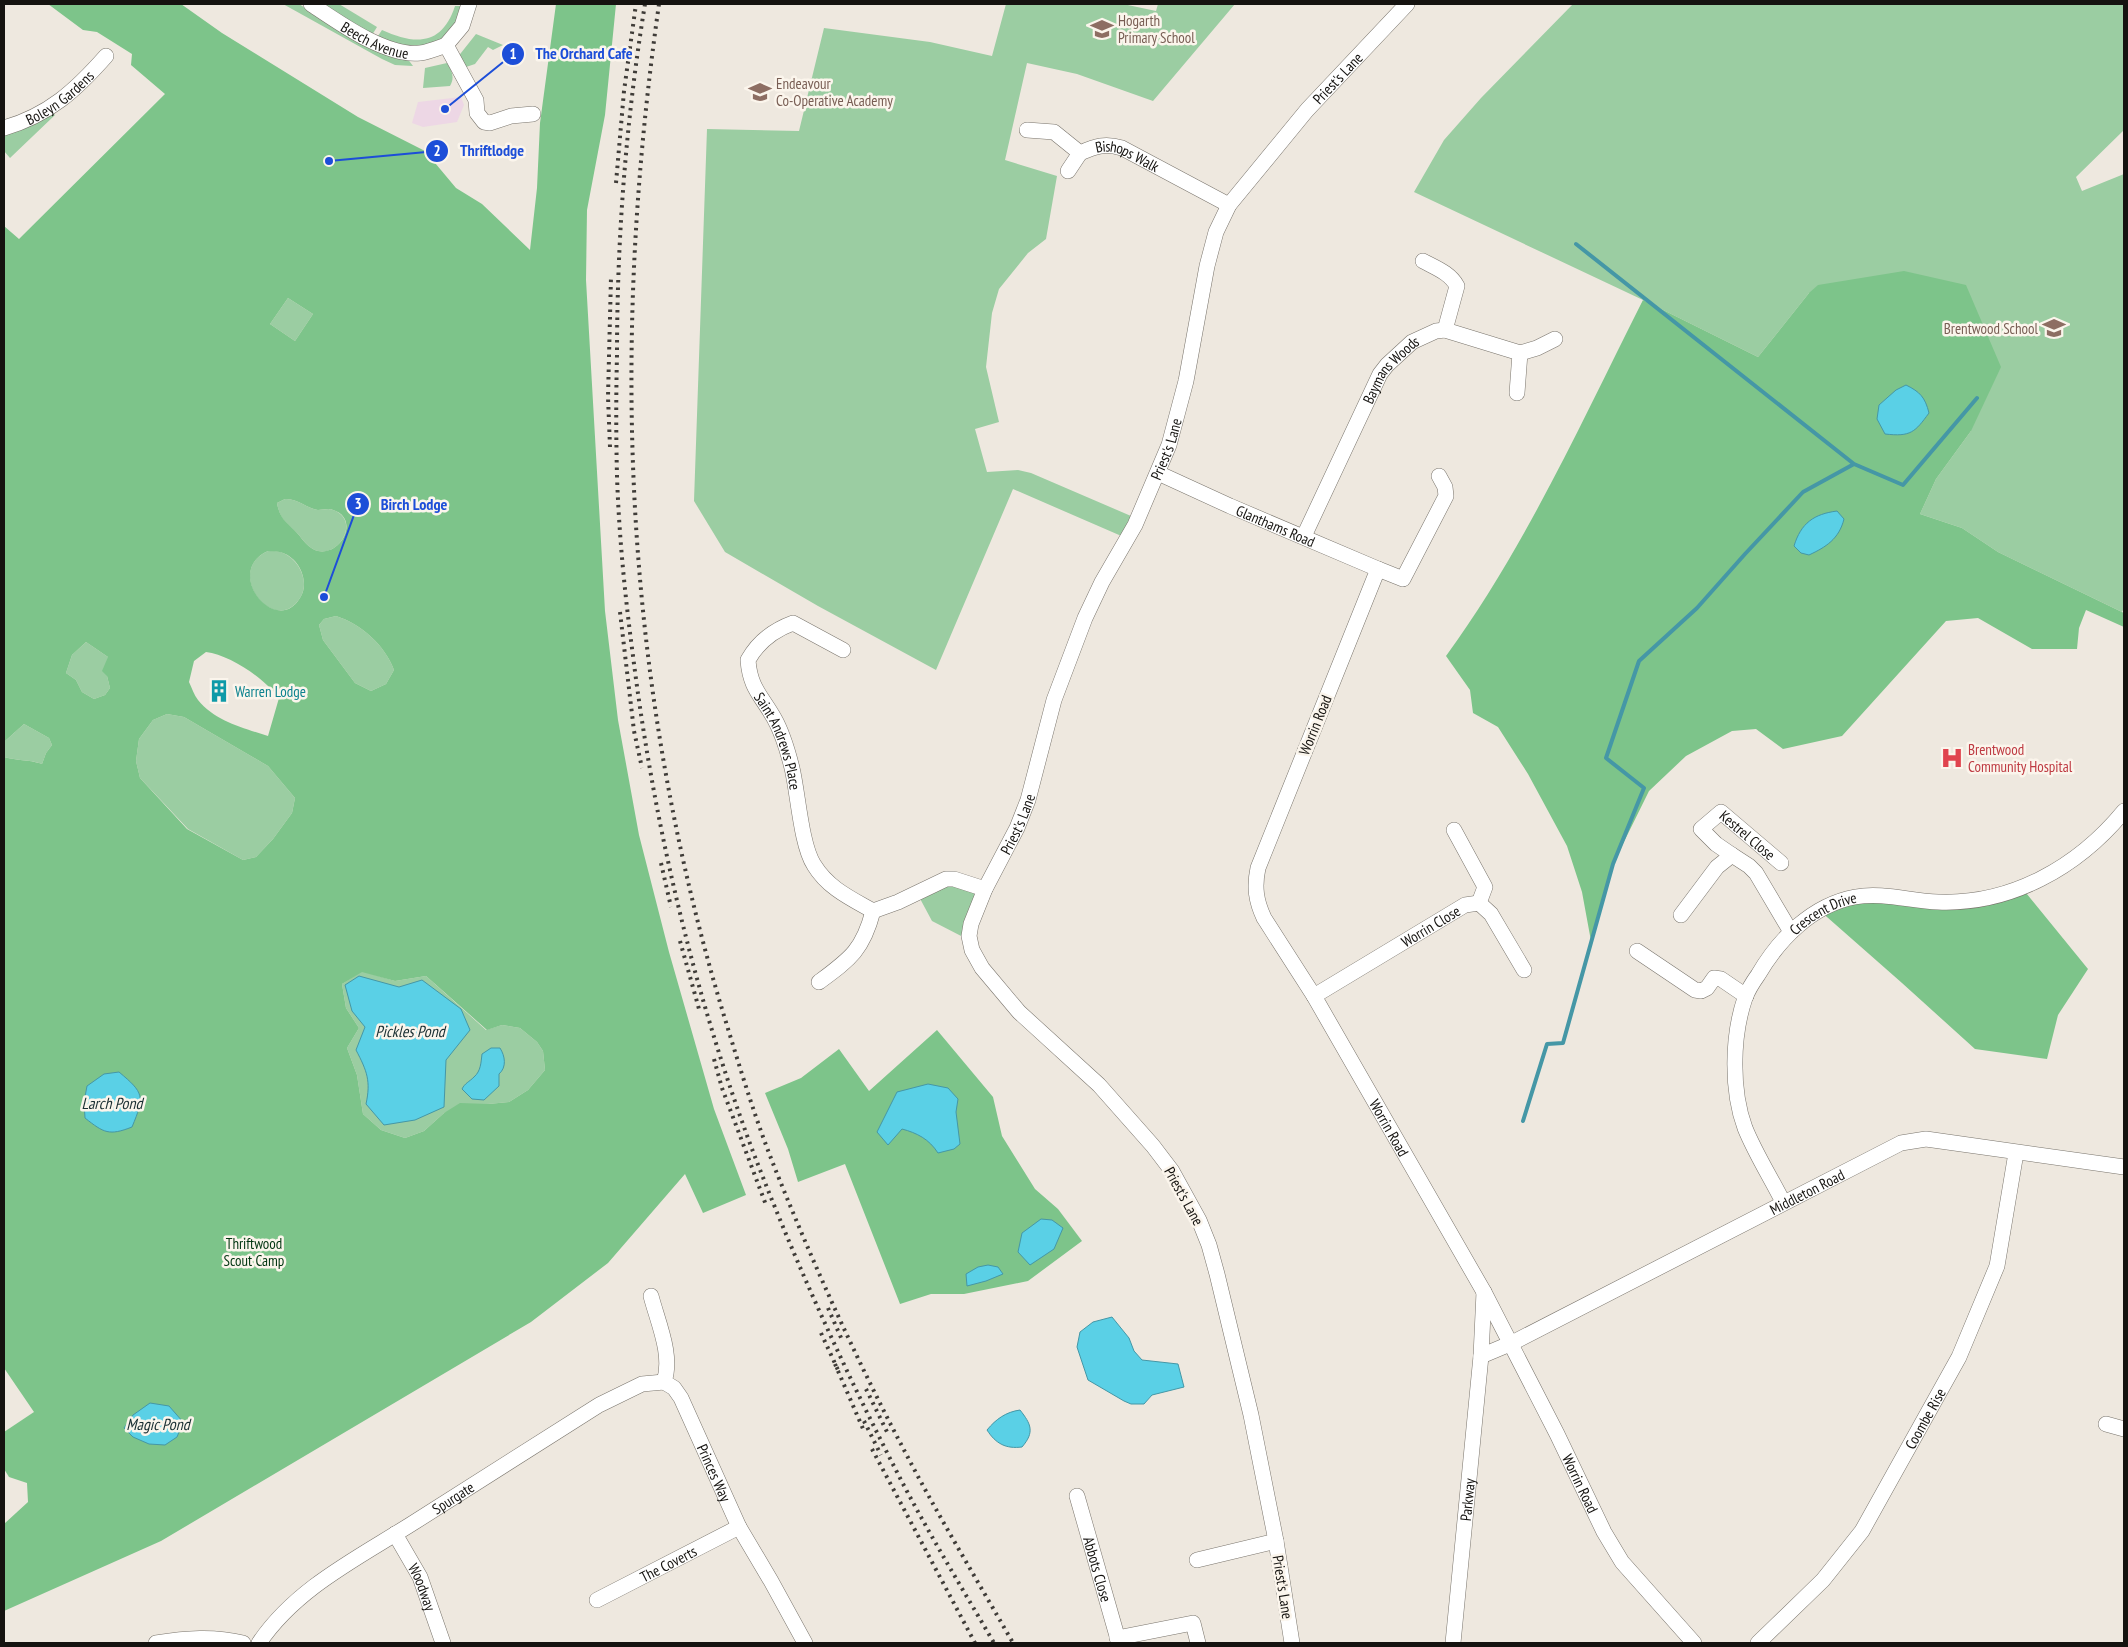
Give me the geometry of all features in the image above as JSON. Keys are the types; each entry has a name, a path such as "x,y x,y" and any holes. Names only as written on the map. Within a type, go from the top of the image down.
{"street":[{"name":"Beech Avenue","path":"311,4 370,39 395,50 419,53 446,45"},
{"path":"469,4 462,26 446,45 476,100 477,113 484,122 490,123 511,116 533,114"},
{"name":"Priest's Lane","path":"1292,1643 1276,1541 1251,1415 1210,1245 1172,1171 1130,1118 1099,1086 1019,1012 982,968 972,950 970,936 971,924 984,889 1017,828 1028,800 1054,700 1085,618 1102,582 1135,525 1169,445 1186,381 1200,301 1216,232 1228,205 1307,110 1407,4"},
{"name":"Boleyn Gardens","path":"4,128 39,114 73,92 106,56"},
{"name":"Bishops Walk","path":"1027,130 1054,132 1080,154 1099,145 1110,144 1122,148 1228,205"},
{"path":"1068,171 1080,154"},
{"path":"1423,261 1445,272 1453,278 1457,286 1445,330 1520,353 1537,348 1555,339"},
{"name":"Baymans Woods","path":"1304,536 1380,374 1412,342 1424,335 1445,330"},
{"path":"1517,393 1520,353"},
{"name":"Glanthams Road","path":"1158,473 1230,506 1403,579 1446,496 1445,487 1439,476"},
{"name":"Worrin Road","path":"1378,569 1258,868 1255,893 1264,918 1314,996 1512,1343 1604,1532 1622,1562 1694,1643"},
{"name":"Saint Andrews Place","path":"843,650 793,623 781,627 754,649 748,660 748,670 753,687 774,719 792,767 807,846 812,862 821,876 835,890 873,911"},
{"name":"Crescent Drive","path":"1783,1202 1745,1128 1736,1089 1735,1050 1740,1015 1746,996 1776,948 1791,932 1819,910 1856,897 1886,896 1937,902 1973,902 2013,892 2046,877 2083,851 2101,837 2124,811"},
{"name":"Kestrel Close","path":"1780,863 1721,812 1701,828 1716,844 1749,866 1756,874 1791,932"},
{"path":"1454,830 1485,887 1479,903"},
{"name":"Kestrel Close","path":"1681,916 1717,867 1732,855"},
{"path":"819,982 843,964 860,946 868,929 873,911 898,902 946,879 954,879 984,889"},
{"name":"Worrin Close","path":"1314,996 1465,905 1479,903 1491,914 1524,970"},
{"path":"1637,952 1695,990 1701,991 1707,988 1714,978 1721,979 1746,996"},
{"name":"Middleton Road","path":"1512,1343 1901,1143 1926,1140 2124,1167"},
{"name":"Coombe Rise","path":"1758,1643 1823,1580 1862,1531 1959,1356 1997,1266 2016,1152"},
{"name":"Parkway","path":"1453,1643 1481,1356 1484,1292"},
{"path":"651,1296 668,1359 668,1371 664,1382"},
{"path":"1481,1356 1512,1343"},
{"name":"Princes Way","path":"664,1382 674,1388 682,1398 739,1527 772,1581 805,1643"},
{"name":"Spurgate","path":"259,1643 267,1631 308,1591 334,1572 599,1405 642,1384 664,1382"},
{"path":"2106,1424 2124,1429"},
{"name":"Abbots Close","path":"1077,1496 1118,1641"},
{"name":"The Coverts","path":"596,1600 739,1527"},
{"name":"Woodway","path":"395,1534 420,1577 443,1643"},
{"path":"1197,1560 1276,1541"},
{"path":"1118,1641 1194,1623 1198,1643"},
{"path":"156,1643 178,1639 209,1638 244,1643"}],"shaded area":[{"path":"461,97 464,105 457,122 423,127 412,123 418,102"}],"green space":[{"name":"Thriftwood Scout Camp","path":"48,4 181,4 222,33 358,117 425,151 456,188 482,204 530,250 537,188 540,123 556,4 616,4 605,115 587,210 586,280 605,611 618,720 639,835 669,952 714,1109 746,1195 703,1213 685,1174 608,1263 531,1322 161,1541 4,1611 4,1524 28,1502 27,1483 9,1477 4,1469 4,1432 34,1412 4,1368 4,757 42,764 46,753 52,745 49,738 24,724 4,742 4,226 19,239 165,94 131,65 132,54 97,32 83,30","holes":["288,298 313,314 295,341 270,324","285,499 294,500 318,510 333,510 341,514 345,520 345,535 334,548 327,551 315,550 306,544 280,513 277,503","268,551 281,552 294,560 302,572 303,592 290,608 278,610 267,606 258,597 252,585 250,572 255,560","336,616 354,624 371,637 385,652 394,670 386,684 371,691 355,683 323,640 319,625 324,619","86,642 108,657 102,671 107,676 110,688 105,695 94,699 82,692 76,680 66,673 72,655","206,652 236,663 256,675 279,698 268,736 221,719 198,700 189,682 194,661","167,714 184,717 268,766 295,798 292,813 273,839 256,857 243,860 187,829 140,778 136,761 139,739 153,720","362,972 395,981 426,976 487,1030 502,1025 520,1028 537,1042 543,1051 545,1070 528,1090 509,1102 488,1104 460,1103 444,1113 424,1131 405,1138 381,1130 363,1114 357,1075 347,1048 359,1028 346,1008 342,984"]},
{"path":"283,4 299,4 319,17 407,58 413,66 395,65 382,59"},
{"path":"322,4 339,4 377,27 372,35"},
{"path":"1006,4 1123,4 1156,11 1158,4 1235,4 1153,101 1077,74 1027,63 1005,160 1057,176 1046,239 1028,253 999,289 992,313 986,367 999,422 975,429 987,472 1018,470 1031,473 1138,519 1126,538 1013,489 936,670 818,606 725,552 694,501 707,129 799,131 824,28 930,42 992,56"},
{"name":"Brentwood School","path":"1573,4 2124,4 2124,130 2076,177 2082,191 2124,174 2124,608 2122,612 1998,552 1962,528 1920,514 1936,479 1971,431 1809,293 1758,357 1643,300 1414,192 1444,140 1481,98"},
{"path":"455,6 463,6 450,31 430,44 418,46 405,45 391,42 378,36 382,30 406,38 426,39 443,29"},
{"path":"476,34 503,45 493,50 488,47 475,64 466,67 457,58"},
{"path":"447,63 452,74 450,86 423,88 425,68"},
{"path":"53,113 55,115 10,158 4,151 4,135"},
{"path":"1904,271 1966,285 2001,367 1971,431 1936,479 1920,514 1962,528 1998,552 2124,613 2124,627 2086,610 2079,628 2077,649 2032,649 1978,618 1946,621 1842,736 1783,749 1756,729 1732,731 1686,756 1649,791 1613,864 1591,941 1582,892 1567,846 1528,774 1498,727 1473,713 1470,690 1446,656 1502,571 1552,482 1643,300 1758,357 1809,293 1818,285"},
{"path":"288,298 313,314 295,341 270,324"},
{"path":"285,499 294,500 318,510 331,509 341,515 345,521 346,528 340,543 326,551 318,551 309,546 284,520 280,513 277,503"},
{"path":"268,551 280,552 289,556 302,572 303,592 290,608 278,610 267,606 257,597 251,585 250,572 255,560"},
{"path":"336,616 363,630 385,652 394,670 386,684 371,691 355,683 323,640 319,625 324,619"},
{"path":"86,642 108,657 107,676 110,688 105,695 94,699 82,692 76,680 66,673 72,655"},
{"path":"167,714 184,717 268,766 295,798 292,813 273,839 256,857 243,860 188,829 140,778 136,761 139,739 153,720"},
{"path":"24,724 49,738 52,745 46,753 42,764 4,757 4,742"},
{"path":"936,883 985,889 965,938 932,921 917,893"},
{"path":"2022,888 2088,969 2058,1015 2047,1059 1975,1049 1819,910 1837,903 1937,902"},
{"path":"362,971 395,981 426,976 486,1030 502,1025 520,1028 537,1042 543,1051 545,1070 528,1090 509,1102 488,1104 444,1113 424,1131 405,1138 381,1130 363,1114 357,1075 347,1048 359,1028 346,1008 342,984"},
{"path":"937,1030 993,1097 1002,1136 1035,1189 1058,1209 1082,1241 1028,1281 964,1294 931,1294 900,1304 845,1164 798,1182 788,1149 765,1093 801,1078 839,1049 869,1091"}],"water":[{"path":"1906,385 1921,396 1926,403 1929,413 1916,429 1907,434 1885,434 1877,419 1879,405 1896,390"},
{"path":"1837,511 1844,519 1839,532 1831,542 1809,555 1801,553 1794,546 1800,531 1810,521 1822,514"},
{"name":"Pickles Pond","path":"359,976 399,987 422,980 461,1009 470,1030 446,1060 444,1107 415,1120 384,1125 366,1104 367,1076 356,1050 365,1027 352,1011 345,985"},
{"path":"491,1048 500,1048 504,1058 504,1065 499,1074 499,1086 484,1100 472,1099 462,1089 478,1072 482,1054"},
{"name":"Larch Pond","path":"119,1072 138,1090 140,1096 139,1108 132,1127 118,1132 102,1130 85,1118 84,1102 87,1086 104,1074"},
{"path":"928,1084 948,1088 958,1099 956,1112 960,1144 954,1149 938,1153 922,1137 902,1129 888,1145 877,1132 897,1092"},
{"path":"1041,1219 1052,1220 1063,1228 1054,1249 1030,1265 1018,1252 1022,1233"},
{"path":"988,1265 998,1267 1003,1274 967,1286 966,1274 978,1267"},
{"path":"1112,1317 1129,1338 1134,1351 1142,1360 1178,1364 1184,1387 1152,1395 1144,1404 1131,1404 1088,1380 1077,1347 1080,1332 1093,1322"},
{"name":"Magic Pond","path":"150,1403 169,1406 183,1422 177,1437 165,1445 149,1444 133,1437 124,1428 133,1415"},
{"path":"1020,1410 1029,1424 1029,1437 1022,1447 1002,1445 987,1430 1010,1412"}],"waterway":[{"path":"1576,244 1854,464 1903,485 1977,398"},
{"path":"1523,1121 1547,1044 1563,1043 1613,864 1644,788 1606,758 1639,661 1697,608 1803,492 1854,464"}],"railway":[{"path":"616,183 624,91 636,4"},
{"path":"645,4 628,135 621,223 617,311 617,476 621,544 630,634 652,782 664,844 678,906 711,1029 752,1149 803,1275 840,1357 900,1478 994,1643"},
{"path":"659,4 644,133 634,261 631,388 635,515 646,642 665,768 691,894 725,1019 748,1093 767,1148 803,1237 885,1414 929,1497 1013,1643"},
{"path":"610,447 608,397 611,277"},
{"path":"620,612 634,731 642,768"},
{"path":"661,863 671,907"},
{"path":"680,941 699,1009"},
{"path":"714,1059 722,1088 766,1205"},
{"path":"828,1308 842,1340"},
{"path":"821,1333 838,1370"},
{"path":"835,1364 864,1431"},
{"path":"866,1389 888,1434"},
{"path":"864,1421 881,1455"},
{"path":"872,1449 975,1643"}],"place":[{"name":"Hogarth Primary School","path":"1102,29"},
{"name":"Endeavour Co-Operative Academy","path":"760,92"},
{"name":"The Orchard Cafe","path":"445,109"},
{"name":"Thriftlodge","path":"329,161"},
{"name":"Brentwood School","path":"2054,328"},
{"name":"Birch Lodge","path":"324,597"},
{"name":"Warren Lodge","path":"219,691"},
{"name":"Brentwood Community Hospital","path":"1952,758"}]}
